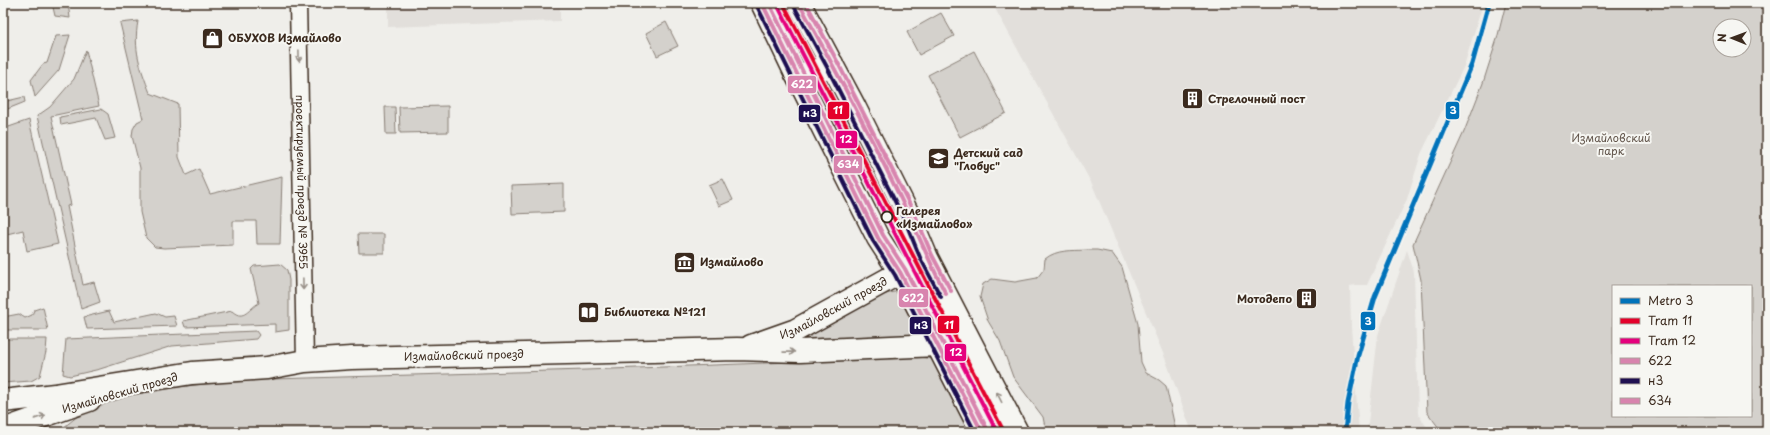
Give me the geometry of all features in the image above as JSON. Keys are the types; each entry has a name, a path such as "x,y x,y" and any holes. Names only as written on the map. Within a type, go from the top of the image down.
{"street":[{"name":"проектируемый проезд № 3955","path":"298,3 305,361"},
{"path":"762,3 878,238 900,272 982,432"},
{"path":"799,3 912,220 927,258 1017,432"},
{"path":"796,74 811,74 832,64"},
{"name":"Измайловский проезд","path":"737,349 773,339 796,330 927,258"},
{"name":"Измайловский проезд","path":"3,401 55,395 192,373 267,368 305,361 387,357 664,352 737,349 800,352 937,345"},
{"name":"Измайловский проезд","path":"3,430 99,397 192,373"}],"shaded area":[{"path":"388,3 560,3 560,21 388,27"},
{"path":"992,3 1483,3 1464,66 1421,154 1407,199 1367,285 1350,286 1351,327 1359,432 1192,432 1165,358 1092,184"},
{"path":"1407,250 1414,272 1418,414 1430,432 1367,432 1378,335"}],"green space":[{"path":"52,3 68,3 70,18 55,16"},
{"name":"Измайловский парк","path":"1506,3 1767,3 1767,432 1442,432 1427,412 1421,280 1413,244 1464,132 1483,83 1497,39"},
{"path":"941,13 954,36 919,55 907,32"},
{"path":"138,21 136,41 138,58 150,93 178,104 179,157 186,175 199,169 210,194 282,177 280,244 257,244 256,221 233,221 233,245 164,248 155,247 146,238 140,212 140,168 132,136 133,129 137,122 143,119 120,23"},
{"path":"666,22 678,46 657,56 646,33"},
{"path":"70,35 59,70 35,97 31,80 43,64 47,63 56,36"},
{"path":"86,50 99,106 51,116 71,205 67,206 83,285 94,282 100,302 81,309 37,116 50,107 74,79"},
{"path":"974,51 1006,113 960,137 928,75"},
{"path":"24,97 25,102 5,110 3,102"},
{"path":"448,106 448,132 400,133 399,107"},
{"path":"385,107 395,107 396,134 386,134"},
{"path":"101,109 108,114 115,138 105,140 96,118 61,125 60,117"},
{"path":"29,120 58,244 27,251 23,230 3,235 3,129"},
{"path":"723,179 733,200 719,206 709,185"},
{"path":"564,184 564,212 512,214 511,186"},
{"path":"358,234 384,234 384,253 359,253"},
{"path":"1087,250 1112,253 1122,267 1138,324 1141,362 1146,373 1159,380 1166,386 1176,432 1046,432 1043,417 1013,377 1000,341 988,321 980,297 983,284 992,279 1015,282 1037,278 1044,269 1045,259 1050,256 1065,251"},
{"path":"280,264 287,270 289,280 289,330 275,332 275,324 185,327 183,321 232,311 236,314 243,315 259,303 251,269 254,266"},
{"path":"894,292 900,294 918,330 915,336 802,343 800,339 882,295"},
{"path":"43,307 48,330 3,330 3,317 19,314 25,318 32,315 34,310"},
{"path":"109,311 114,322 156,313 165,317 174,316 177,326 87,329 84,317"},
{"path":"256,331 259,335 256,339 172,346 100,369 70,376 63,374 66,339"},
{"path":"3,339 47,339 46,352 40,376 31,381 3,383"},
{"path":"920,357 932,359 973,432 234,432 213,428 186,432 58,432 84,411 143,391 238,380 586,370"}],"metro line":[{"name":"3","path":"1345,432 1348,403 1358,355 1375,297 1472,64 1489,3"}],"tram line":[{"name":"11","path":"783,3 1004,432"},
{"name":"12","path":"778,6 997,432"}],"transit line":[{"name":"622","path":"762,3 878,238 900,272 982,432"},
{"name":"634","path":"769,3 883,235 905,269 987,429"},
{"name":"622","path":"799,3 898,192 946,294"},
{"name":"634","path":"806,3 916,217 932,255 951,291"},
{"name":"н3","path":"757,6 873,241 895,275 975,432"},
{"name":"н3","path":"794,6 827,67 906,223 921,260 941,297"}],"place":[{"name":"ОБУХОВ Измайлово","path":"213,38"},
{"name":"Стрелочный пост","path":"1192,99"},
{"name":"Детский сад \"Глобус\"","path":"938,159"},
{"name":"Галерея «Измайлово»","path":"887,217"},
{"name":"Измайлово","path":"684,262"},
{"name":"Мотодепо","path":"1307,299"},
{"name":"Библиотека №121","path":"588,312"}]}
